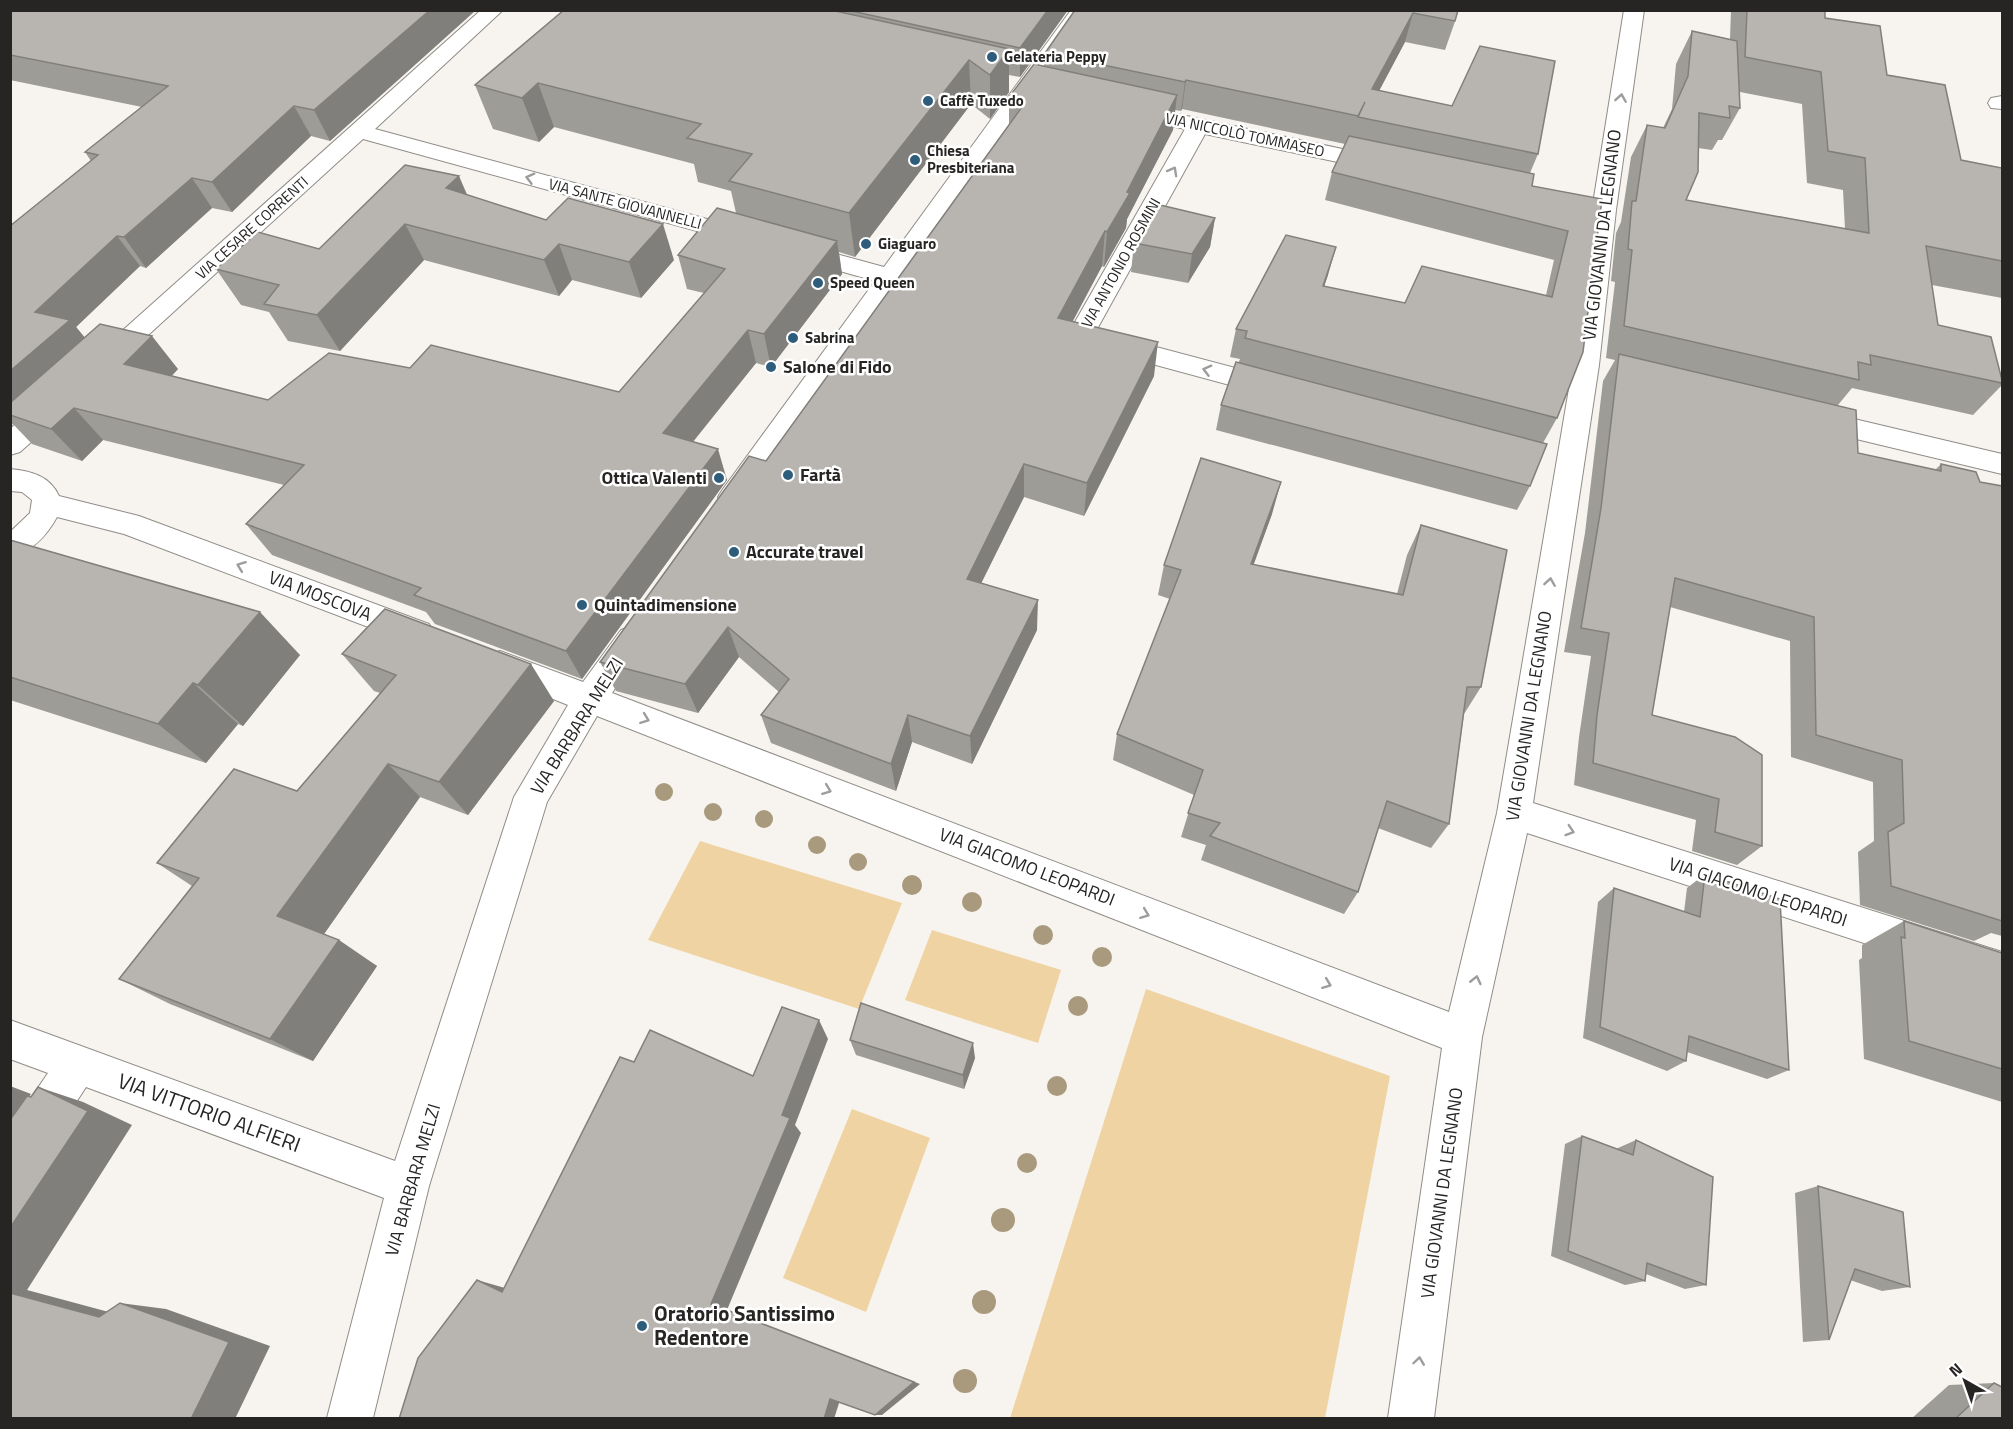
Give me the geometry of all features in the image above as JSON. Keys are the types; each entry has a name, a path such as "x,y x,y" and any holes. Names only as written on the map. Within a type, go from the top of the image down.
{"street":[{"name":"VIA CESARE CORRENTI","path":"10,445 361,132 494,10"},
{"path":"713,526 1082,10"},
{"name":"VIA GIOVANNI DA LEGNANO","path":"1411,1419 1463,1037 1514,813 1557,462 1597,368 1592,207 1634,10"},
{"name":"VIA NICCOLÒ TOMMASEO","path":"1107,106 1407,169"},
{"name":"VIA ANTONIO ROSMINI","path":"1198,126 1080,336 1296,394"},
{"name":"VIA SANTE GIOVANNELLI","path":"361,132 890,277"},
{"path":"1782,412 2002,464"},
{"path":"10,480 27,482 38,487 45,494 47,504 37,527 10,547"},
{"name":"VIA MOSCOVA","path":"47,504 129,524 590,698"},
{"name":"VIA BARBARA MELZI","path":"350,1419 408,1186 531,797 590,698 651,612"},
{"name":"VIA GIACOMO LEOPARDI","path":"590,698 1463,1037"},
{"name":"VIA GIACOMO LEOPARDI","path":"1514,813 2002,970"},
{"name":"VIA VITTORIO ALFIERI","path":"10,1038 77,1065 408,1186"},
{"path":"10,1166 77,1065"}],"shaded area":[{"path":"700,841 902,903 859,1009 648,940"},
{"path":"932,930 1061,970 1038,1043 905,1000"},
{"path":"1146,989 1390,1076 1325,1418 1010,1418"},
{"path":"852,1109 930,1138 866,1312 783,1278"}],"building":[{"path":"10,10 430,10 314,110 294,106 212,182 192,178 124,237 117,236 35,312 70,320 10,371 10,226 98,155 85,152 168,86 10,55"},
{"path":"564,10 831,10 1009,49 990,75 969,60 849,213 729,181 752,154 687,138 701,124 538,83 522,98 475,85"},
{"path":"847,10 1048,10 1020,48"},
{"path":"1075,10 1458,10 1455,21 1413,13 1372,89 1452,106 1480,46 1555,61 1538,154 1358,117 1365,102 1358,116 1045,53"},
{"path":"1747,10 1825,10 1825,18 1880,26 1887,75 1945,85 1961,160 2002,168 2002,261 1926,246 1938,325 1991,337 2002,383 1870,355 1871,365 1858,362 1859,380 1624,326 1632,250 1628,249 1632,201 1636,201 1647,125 1665,128 1688,76 1692,31 1737,41 1740,108 1729,106 1730,118 1699,113 1698,172 1686,200 1869,233 1865,158 1828,151 1821,72 1745,57"},
{"path":"1034,64 1177,95 1127,192 1130,193 1107,232 1105,231 1058,318 1158,342 1087,483 1024,464 967,579 1038,600 970,736 908,715 891,764 761,715 789,679 728,627 685,684 600,662 749,456 766,461 1022,107 1009,97"},
{"path":"1349,136 1534,174 1532,186 1602,199 1583,352 1557,418 1245,338 1247,331 1236,329 1286,235 1336,247 1323,286 1405,303 1422,266 1552,297 1568,231 1332,172"},
{"path":"405,165 459,176 446,188 546,220 568,198 663,224 629,262 559,244 544,260 405,224 317,315 264,304 279,285 216,269 258,232 319,249"},
{"path":"1156,204 1215,218 1192,254 1134,243"},
{"path":"717,208 837,241 764,334 748,330 663,433 718,449 566,651 414,595 421,588 246,524 304,465 74,408 51,429 10,415 10,403 100,324 152,336 124,364 268,400 329,353 410,368 431,345 619,392 725,269 678,255"},
{"path":"1619,354 1856,410 1858,453 1941,471 1941,464 1976,472 1980,482 2002,486 2002,921 1891,886 1888,832 1904,823 1902,760 1816,735 1814,617 1675,578 1652,715 1735,737 1762,755 1762,846 1715,832 1719,799 1593,763 1597,715 1609,633 1581,628 1601,508"},
{"path":"1236,362 1547,444 1530,486 1221,405"},
{"path":"1201,458 1281,482 1251,564 1403,595 1421,525 1507,550 1481,687 1467,687 1449,824 1387,801 1358,892 1210,836 1220,823 1188,813 1203,770 1117,734 1181,570 1164,565"},
{"path":"10,540 260,612 198,685 193,683 158,724 10,677"},
{"path":"385,609 531,664 439,782 388,764 277,916 339,940 270,1039 119,979 199,878 157,863 234,769 297,791 396,675 342,654"},
{"path":"1705,874 1780,899 1789,1070 1689,1036 1686,1061 1600,1027 1614,888 1700,917"},
{"path":"1904,921 2002,953 2002,1069 1909,1041 1901,937 1905,938"},
{"path":"861,1003 973,1043 963,1075 850,1040"},
{"path":"782,1007 819,1020 782,1115 790,1118 711,1304 914,1382 875,1415 830,1399 824,1419 399,1419 418,1358 477,1280 502,1292 620,1057 634,1062 650,1030 753,1076"},
{"path":"38,1087 88,1111 10,1228 10,1120 27,1096 31,1097"},
{"path":"1582,1136 1633,1155 1636,1140 1713,1177 1706,1285 1647,1263 1645,1281 1568,1251"},
{"path":"1818,1186 1903,1212 1910,1287 1855,1269 1829,1340"},
{"path":"10,1293 99,1317 120,1303 229,1342 191,1419 10,1419"},
{"path":"1994,1383 2002,1387 2002,1419 1955,1419"}],"place":[{"name":"Gelateria Peppy","path":"992,57"},
{"name":"Caffè Tuxedo","path":"928,101"},
{"name":"Chiesa Presbiteriana","path":"915,160"},
{"name":"Giaguaro","path":"866,244"},
{"name":"Speed Queen","path":"818,283"},
{"name":"Sabrina","path":"793,338"},
{"name":"Salone di Fido","path":"771,367"},
{"name":"Fartà","path":"788,475"},
{"name":"Ottica Valenti","path":"719,478"},
{"name":"Accurate travel","path":"734,552"},
{"name":"Quintadimensione","path":"582,605"},
{"name":"Oratorio Santissimo Redentore","path":"642,1326"}]}
